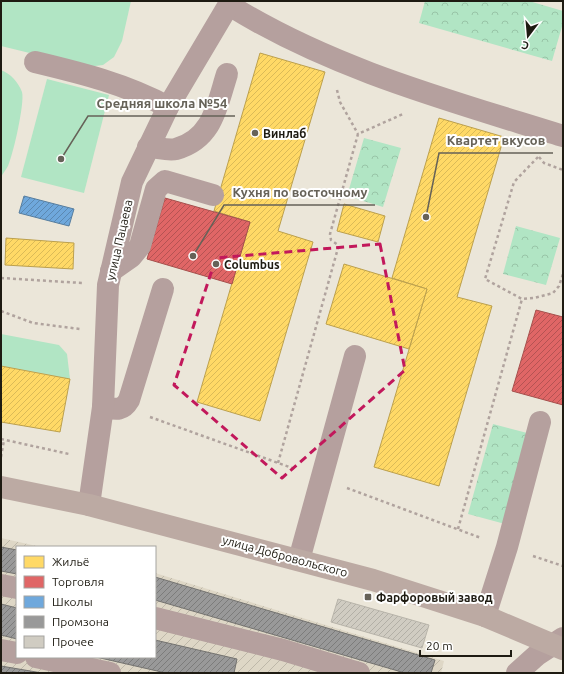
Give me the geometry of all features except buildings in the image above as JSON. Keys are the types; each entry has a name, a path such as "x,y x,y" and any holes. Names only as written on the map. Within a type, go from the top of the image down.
{"main road":[{"name":"улица Добровольского","path":"1,487 89,504 373,580 485,616 560,644"}],"street":[{"path":"230,3 266,28 338,62 438,98 563,136"},
{"name":"улица Пацаева","path":"89,504 97,460 103,407 109,278 132,182 168,107 230,3"},
{"path":"35,62 108,81 154,99 168,107"},
{"path":"148,147 175,149 199,138 213,119 227,74"},
{"path":"109,278 140,246 156,189 165,181 213,195"},
{"path":"103,407 119,410 125,407 129,400 163,289"},
{"path":"299,560 355,356"},
{"path":"485,616 507,547 540,422"},
{"path":"1,585 16,588"},
{"path":"156,618 283,650 359,673"},
{"path":"517,673 537,655 560,644"},
{"path":"1,650 16,653"},
{"path":"41,658 110,673"}],"path":[{"path":"278,464 338,248 338,246 331,240 330,234 358,134 340,102 336,83 338,62"},
{"path":"358,134 438,98"},
{"path":"539,157 514,182 485,279 522,299 534,298 554,293 559,286 563,274"},
{"path":"1,278 109,278"},
{"path":"458,529 522,299"},
{"path":"1,311 33,323 106,332"},
{"path":"1,457 2,439 97,460"}],"highlighted area":[{"path":"380,244 405,370 282,478 174,385 216,258"}],"shaded area":[{"path":"1,538 37,546 16,546 16,658 156,658 156,573 444,661 441,673 1,673"}],"green space":[{"path":"1,1 131,1 122,41 114,57 103,65 87,67 1,46"},
{"path":"425,1 529,1 563,11 563,23 552,61 419,23"},
{"path":"1,70 11,76 22,92 22,107 13,151 8,166 1,177"},
{"path":"47,79 109,95 84,193 21,177"},
{"path":"364,138 401,148 383,207 347,196"},
{"path":"516,226 560,238 546,285 503,274"},
{"path":"1,334 59,345 67,354 70,379 1,366"},
{"path":"493,424 531,434 505,524 468,514"}],"place":[{"name":"Винлаб","path":"255,133"},
{"name":"Средняя школа №54","path":"61,159"},
{"name":"Квартет вкусов","path":"426,217"},
{"name":"Кухня по восточному","path":"193,256"},
{"name":"Columbus","path":"216,264"},
{"name":"Фарфоровый завод","path":"368,597"}]}
